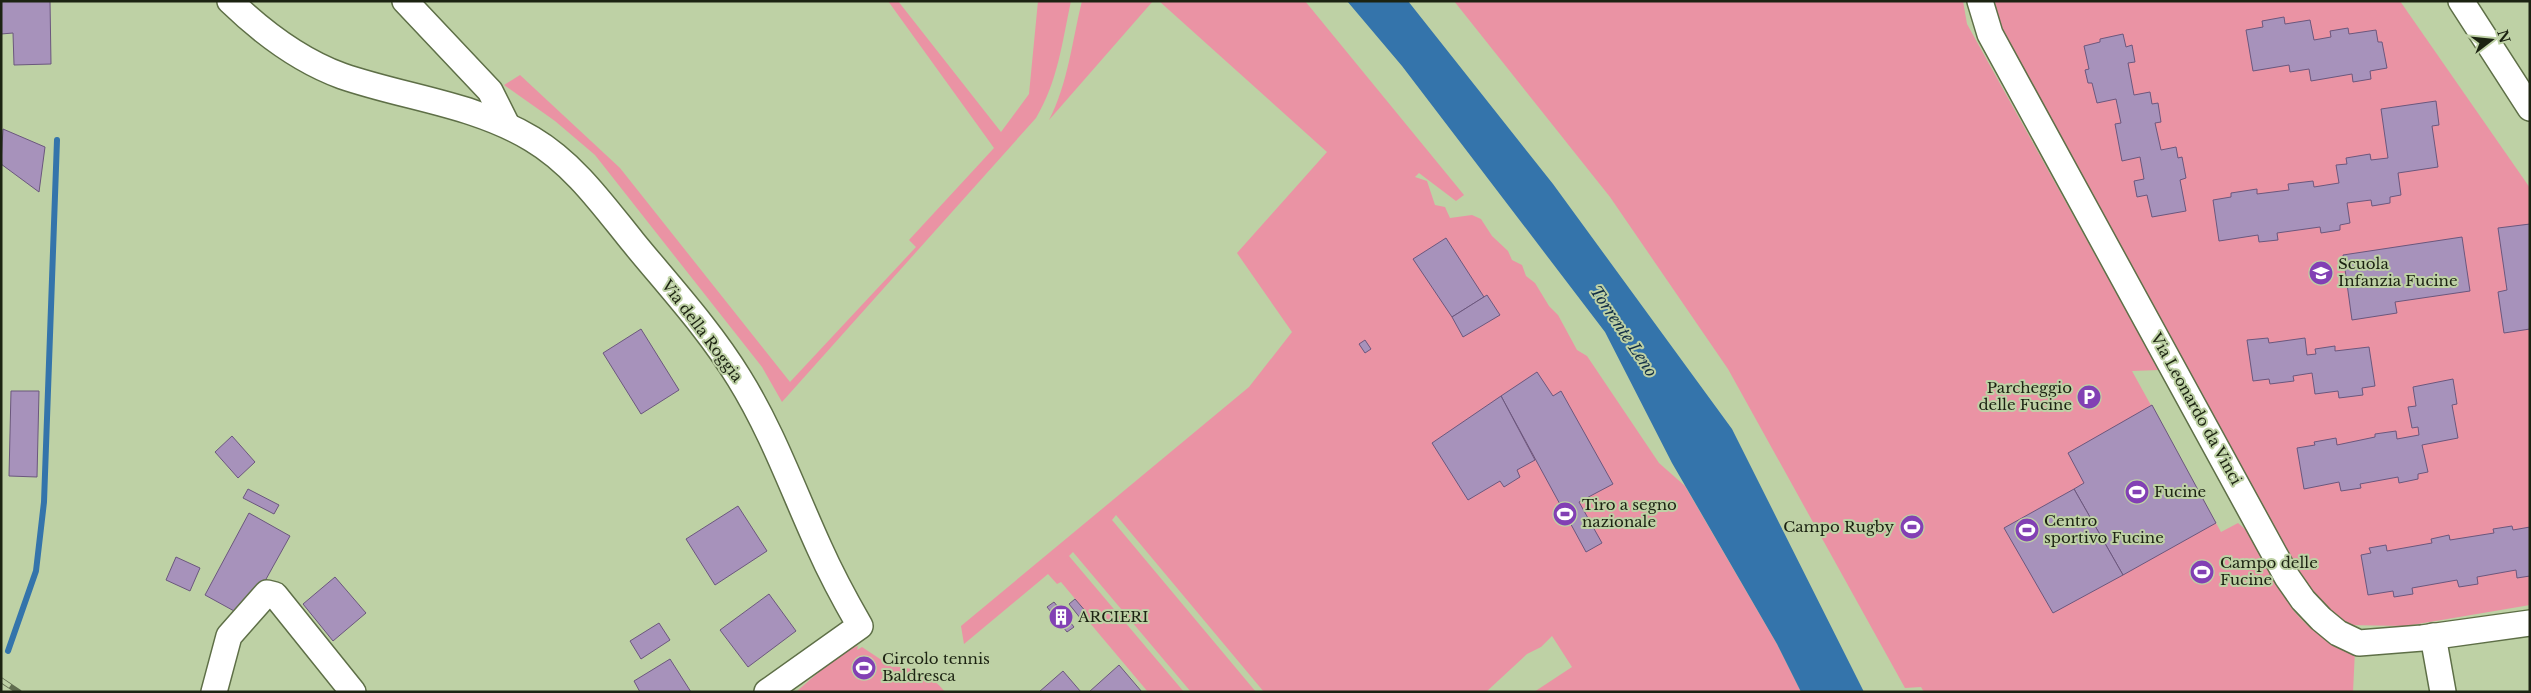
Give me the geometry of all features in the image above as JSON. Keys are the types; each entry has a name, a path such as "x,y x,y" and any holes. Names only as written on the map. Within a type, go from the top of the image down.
{"street":[{"path":"230,1 263,31 299,54 341,75 454,106 507,125"},
{"path":"405,1 490,91 507,125"},
{"name":"Via Leonardo da Vinci","path":"1980,1 1990,34 2287,577 2303,600 2338,633 2359,643 2433,636 2530,623"},
{"path":"2461,1 2530,108"},
{"name":"Via della Roggia","path":"507,125 558,156 593,193 714,342 739,378 766,426 820,550 860,626 767,692"},
{"path":"214,692 230,636 267,593 275,595 353,692"},
{"path":"2433,636 2443,692"}],"shaded area":[{"path":"888,1 898,1 1001,132 1029,94 1038,1 1071,1 1054,76 1036,118 782,402 762,367 595,155 555,121 504,85 520,75 620,168 790,382 916,247 909,240 994,148"},
{"path":"1082,1 1153,1 1049,120 1061,92"},
{"path":"1159,1 1305,1 1464,195 1456,201 1419,173 1415,177 1427,181 1435,205 1445,207 1450,218 1472,215 1481,219 1492,236 1508,251 1512,260 1522,265 1526,276 1535,283 1549,306 1558,315 1577,350 1587,356 1659,463 1685,486 1777,644 1801,692 1534,692 1572,667 1552,636 1541,647 1527,654 1486,692 1264,692 1116,515 1112,520 1256,692 1191,692 1073,552 1069,556 1184,692 1148,692 1084,616 1087,613 1061,582 1057,584 1048,574 964,644 961,626 1249,387 1292,332 1237,253 1327,152"},
{"path":"1454,1 1963,1 1967,24 2159,370 2132,371 2221,532 2238,523 2252,535 2293,610 2321,636 2336,644 2355,650 2353,692 1924,692 1921,687 1905,688 1728,369 1610,197"},
{"path":"1992,1 2400,1 2530,188 2530,605 2406,626 2345,625 2304,581 1993,13"},
{"name":"Circolo tennis Baldresca","path":"858,646 857,650 862,647 892,667 907,668 922,673 935,681 945,692 796,692 844,650"}],"water":[{"name":"Torrente Leno","path":"1347,1 1408,1 1553,184 1732,429 1864,692 1801,692 1777,644 1672,463 1605,332 1402,66"}],"building":[{"path":"1,1 50,1 51,64 14,65 13,33 1,34"},
{"path":"2284,17 2285,24 2310,20 2314,40 2331,37 2330,31 2348,28 2349,34 2376,30 2378,42 2382,42 2387,68 2370,71 2371,79 2353,82 2352,74 2311,81 2309,69 2290,72 2289,65 2253,71 2246,30 2263,27 2262,21"},
{"path":"2123,34 2126,47 2132,45 2135,62 2128,63 2134,95 2150,92 2152,104 2158,103 2161,122 2155,123 2161,150 2176,147 2178,158 2182,157 2186,178 2180,180 2186,211 2152,217 2147,195 2137,197 2134,181 2144,179 2140,157 2122,161 2115,124 2121,123 2116,99 2097,103 2092,83 2088,83 2085,70 2089,69 2084,46 2100,42 2100,39"},
{"path":"2436,101 2439,125 2432,126 2438,167 2398,173 2401,195 2390,197 2390,203 2372,206 2371,200 2347,203 2350,223 2340,225 2340,230 2321,233 2320,227 2277,233 2278,240 2259,242 2258,235 2219,241 2213,200 2231,197 2231,193 2257,189 2257,194 2289,190 2288,184 2313,181 2314,187 2339,183 2336,165 2347,164 2346,158 2370,154 2371,160 2388,158 2381,109"},
{"path":"3,129 45,147 39,192 1,164"},
{"path":"2530,224 2530,329 2504,333 2498,292 2507,290 2498,228"},
{"path":"2462,237 2470,291 2395,302 2397,313 2352,320 2343,255"},
{"path":"1446,238 1484,297 1452,317 1413,259"},
{"path":"1487,295 1500,315 1463,337 1452,317"},
{"path":"641,329 679,390 641,414 603,353"},
{"path":"2268,338 2269,343 2305,338 2307,355 2316,354 2315,349 2335,346 2335,351 2369,347 2375,386 2362,388 2363,395 2339,398 2338,391 2315,394 2312,373 2293,376 2294,381 2270,384 2269,379 2253,381 2247,340"},
{"path":"1365,340 1371,349 1365,353 1359,344"},
{"path":"1537,372 1553,396 1561,391 1613,484 1579,502 1602,543 1586,552 1501,396"},
{"path":"2453,379 2457,404 2452,405 2458,438 2422,445 2428,472 2418,474 2418,479 2399,483 2398,477 2360,484 2361,488 2341,491 2339,482 2304,489 2297,448 2315,445 2314,442 2336,438 2337,445 2375,437 2375,434 2396,431 2397,439 2419,435 2418,427 2412,428 2408,407 2416,406 2413,387"},
{"path":"11,391 39,391 37,477 9,476"},
{"path":"1501,396 1535,460 1517,470 1520,477 1504,487 1500,481 1468,500 1432,443"},
{"name":"Fucine","path":"2152,405 2216,523 2123,575 2074,489 2084,483 2068,453"},
{"path":"232,436 255,462 238,478 215,452"},
{"path":"248,489 279,505 274,514 243,498"},
{"path":"2074,489 2123,575 2053,613 2004,528"},
{"path":"738,506 767,551 715,585 686,539"},
{"path":"249,513 290,536 245,617 205,595"},
{"path":"2512,526 2513,530 2530,527 2530,576 2517,578 2516,570 2477,577 2478,584 2459,587 2457,580 2412,588 2413,594 2394,597 2393,591 2368,595 2361,555 2371,553 2369,548 2386,545 2387,551 2432,543 2431,539 2449,535 2450,540 2494,533 2493,529"},
{"path":"176,557 200,568 190,591 166,580"},
{"path":"335,577 366,613 333,641 303,604"},
{"path":"769,594 796,631 748,667 720,630"},
{"path":"1075,599 1087,613 1081,619 1069,604"},
{"name":"ARCIERI","path":"1054,602 1074,627 1067,632 1047,607"},
{"path":"659,623 670,640 641,659 630,641"},
{"path":"670,659 691,692 640,692 634,681"},
{"path":"1119,665 1142,692 1089,692"},
{"path":"1063,671 1081,692 1039,692"}],"waterway":[{"path":"8,651 36,571 44,502 57,140"}],"railway":[{"path":"1,680 19,692"}],"place":[{"name":"Scuola Infanzia Fucine","path":"2321,273"},
{"name":"Parcheggio delle Fucine","path":"2089,397"},
{"name":"Fucine","path":"2137,492"},
{"name":"Tiro a segno nazionale","path":"1565,514"},
{"name":"Campo Rugby","path":"1912,527"},
{"name":"Centro sportivo Fucine","path":"2027,530"},
{"name":"Campo delle Fucine","path":"2202,572"},
{"name":"ARCIERI","path":"1061,617"},
{"name":"Circolo tennis Baldresca","path":"864,668"}]}
